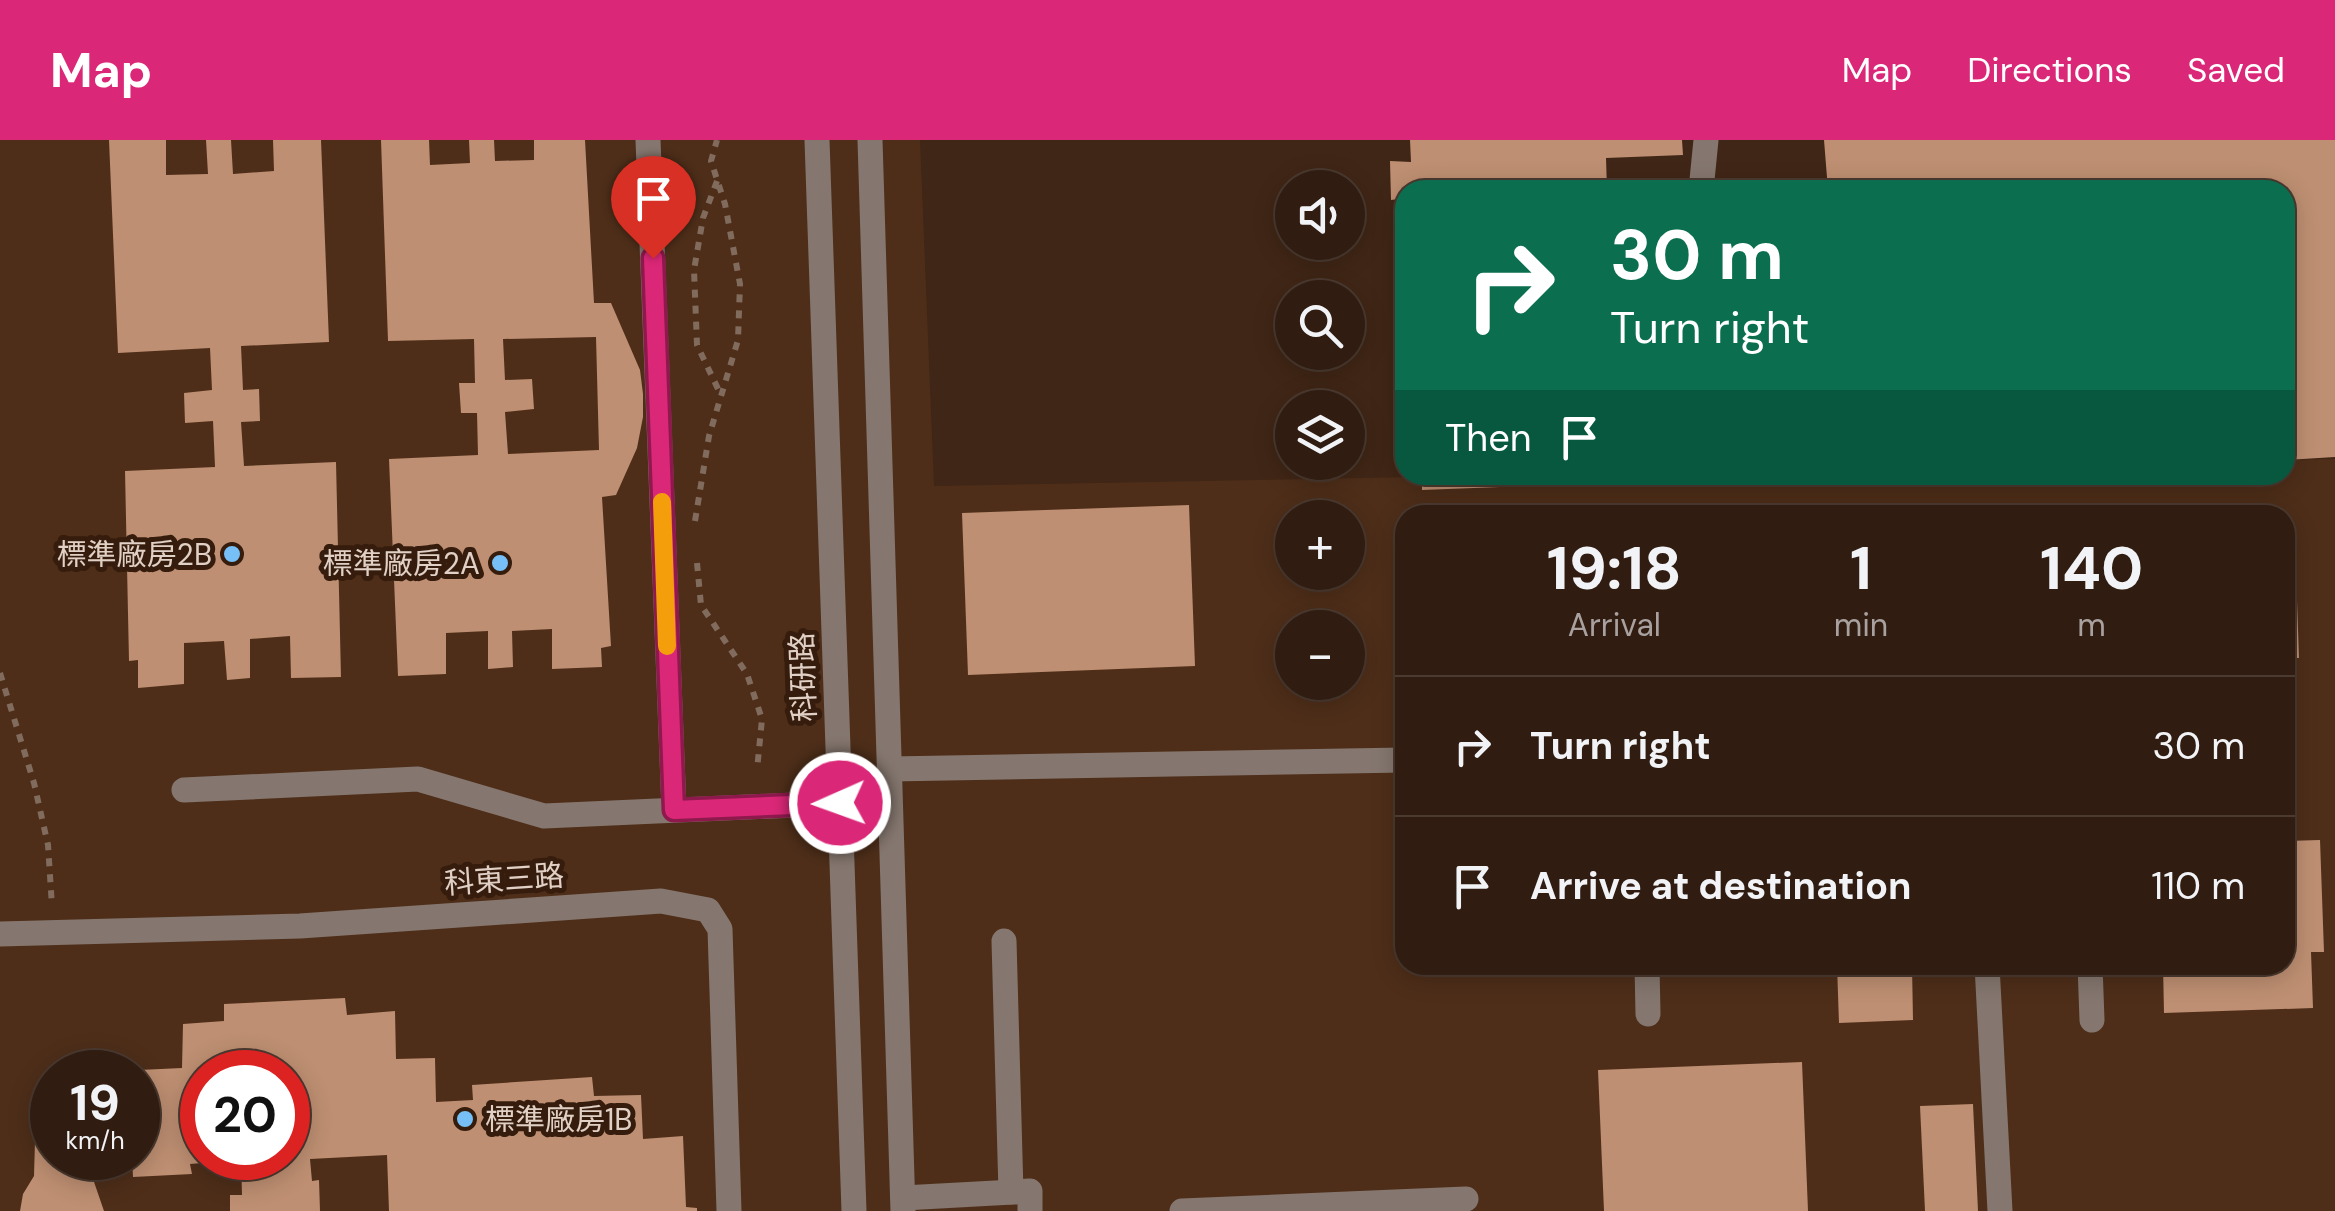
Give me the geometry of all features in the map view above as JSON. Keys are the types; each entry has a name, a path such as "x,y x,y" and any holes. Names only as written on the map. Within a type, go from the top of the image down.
{"street":[{"path":"648,140 674,810"},
{"name":"科研路","path":"816,140 854,1211"},
{"path":"870,140 903,1204 1030,1190 1030,1211"},
{"path":"1702,180 1706,140"},
{"path":"890,769 1395,760"},
{"path":"184,790 418,779 544,816 840,803"},
{"name":"科東三路","path":"0,934 300,926 660,901 708,910 720,929 729,1211"},
{"path":"1004,941 1011,1192"},
{"path":"1647,975 1648,1014"},
{"path":"1988,975 2000,1211"},
{"path":"2090,975 2092,1020"},
{"path":"1182,1211 1466,1199"}],"path":[{"path":"694,526 709,436 738,340 740,284 712,161 716,140"},
{"path":"717,181 703,218 694,270 697,345 721,394"},
{"path":"697,558 702,605 748,674 762,719 757,770"},
{"path":"0,673 34,782 48,845 54,933"}],"shaded area":[{"path":"0,140 920,140 934,486 1395,477 1395,485 2295,485 2295,460 2335,459 2335,1211 0,1211"}],"building":[{"path":"109,140 166,140 166,175 208,174 206,140 231,140 233,174 274,171 273,140 321,140 329,342 241,346 243,390 259,389 260,421 241,422 244,466 336,462 341,677 291,678 290,636 250,639 250,678 227,680 224,641 184,643 184,684 138,688 138,660 129,661 125,471 215,467 213,421 185,423 184,393 212,390 210,348 118,353"},
{"path":"381,140 429,140 430,165 470,163 469,140 494,140 495,161 534,160 534,140 585,140 594,303 611,303 640,370 643,394 637,448 616,495 602,497 611,646 601,648 602,667 552,669 552,629 512,631 513,667 488,669 488,631 446,633 446,674 398,676 389,459 478,455 477,413 461,413 459,383 475,383 474,339 388,341","holes":["596,337 599,450 508,454 505,412 534,409 532,379 505,380 503,339"]},
{"path":"1410,140 1682,140 1683,155 1606,158 1607,180 1395,180 1395,199 1391,200 1390,161 1411,162"},
{"path":"1824,140 2335,140 2335,457 2295,459 2295,180 1827,180"},
{"path":"1422,485 1550,485 1422,490"},
{"path":"1189,505 1195,666 968,675 962,513"},
{"path":"2295,543 2299,658 2295,658"},
{"path":"2320,840 2324,952 2311,952 2313,1008 2164,1013 2163,975 2295,975 2295,841"},
{"path":"1837,975 1912,975 1913,1020 1839,1023"},
{"name":"標準廠房1B","path":"345,998 347,1015 395,1011 396,1059 435,1058 436,1102 473,1100 472,1085 592,1077 594,1096 641,1095 643,1139 683,1136 686,1207 697,1211 389,1211 387,1155 310,1159 310,1050 182,1050 183,1024 224,1021 224,1004"},
{"path":"1802,1062 1808,1211 1604,1211 1598,1070"},
{"name":"標準廠房1B","path":"180,1068 180,1175 160,1176 160,1069"},
{"path":"1973,1104 1978,1211 1925,1211 1920,1106"},
{"name":"標準廠房1B","path":"310,1159 312,1181 319,1180 320,1211 230,1211 230,1195 242,1195 242,1180 310,1180"},
{"path":"32,1180 93,1180 104,1211 20,1211 23,1194"}],"slow traffic":[{"path":"662,502 667,646"}],"place":[{"name":"標準廠房2B","path":"232,554"},
{"name":"標準廠房2A","path":"500,563"},
{"name":"標準廠房1B","path":"465,1119"}],"route":[{"path":"653,258 674,810 840,803"}]}
